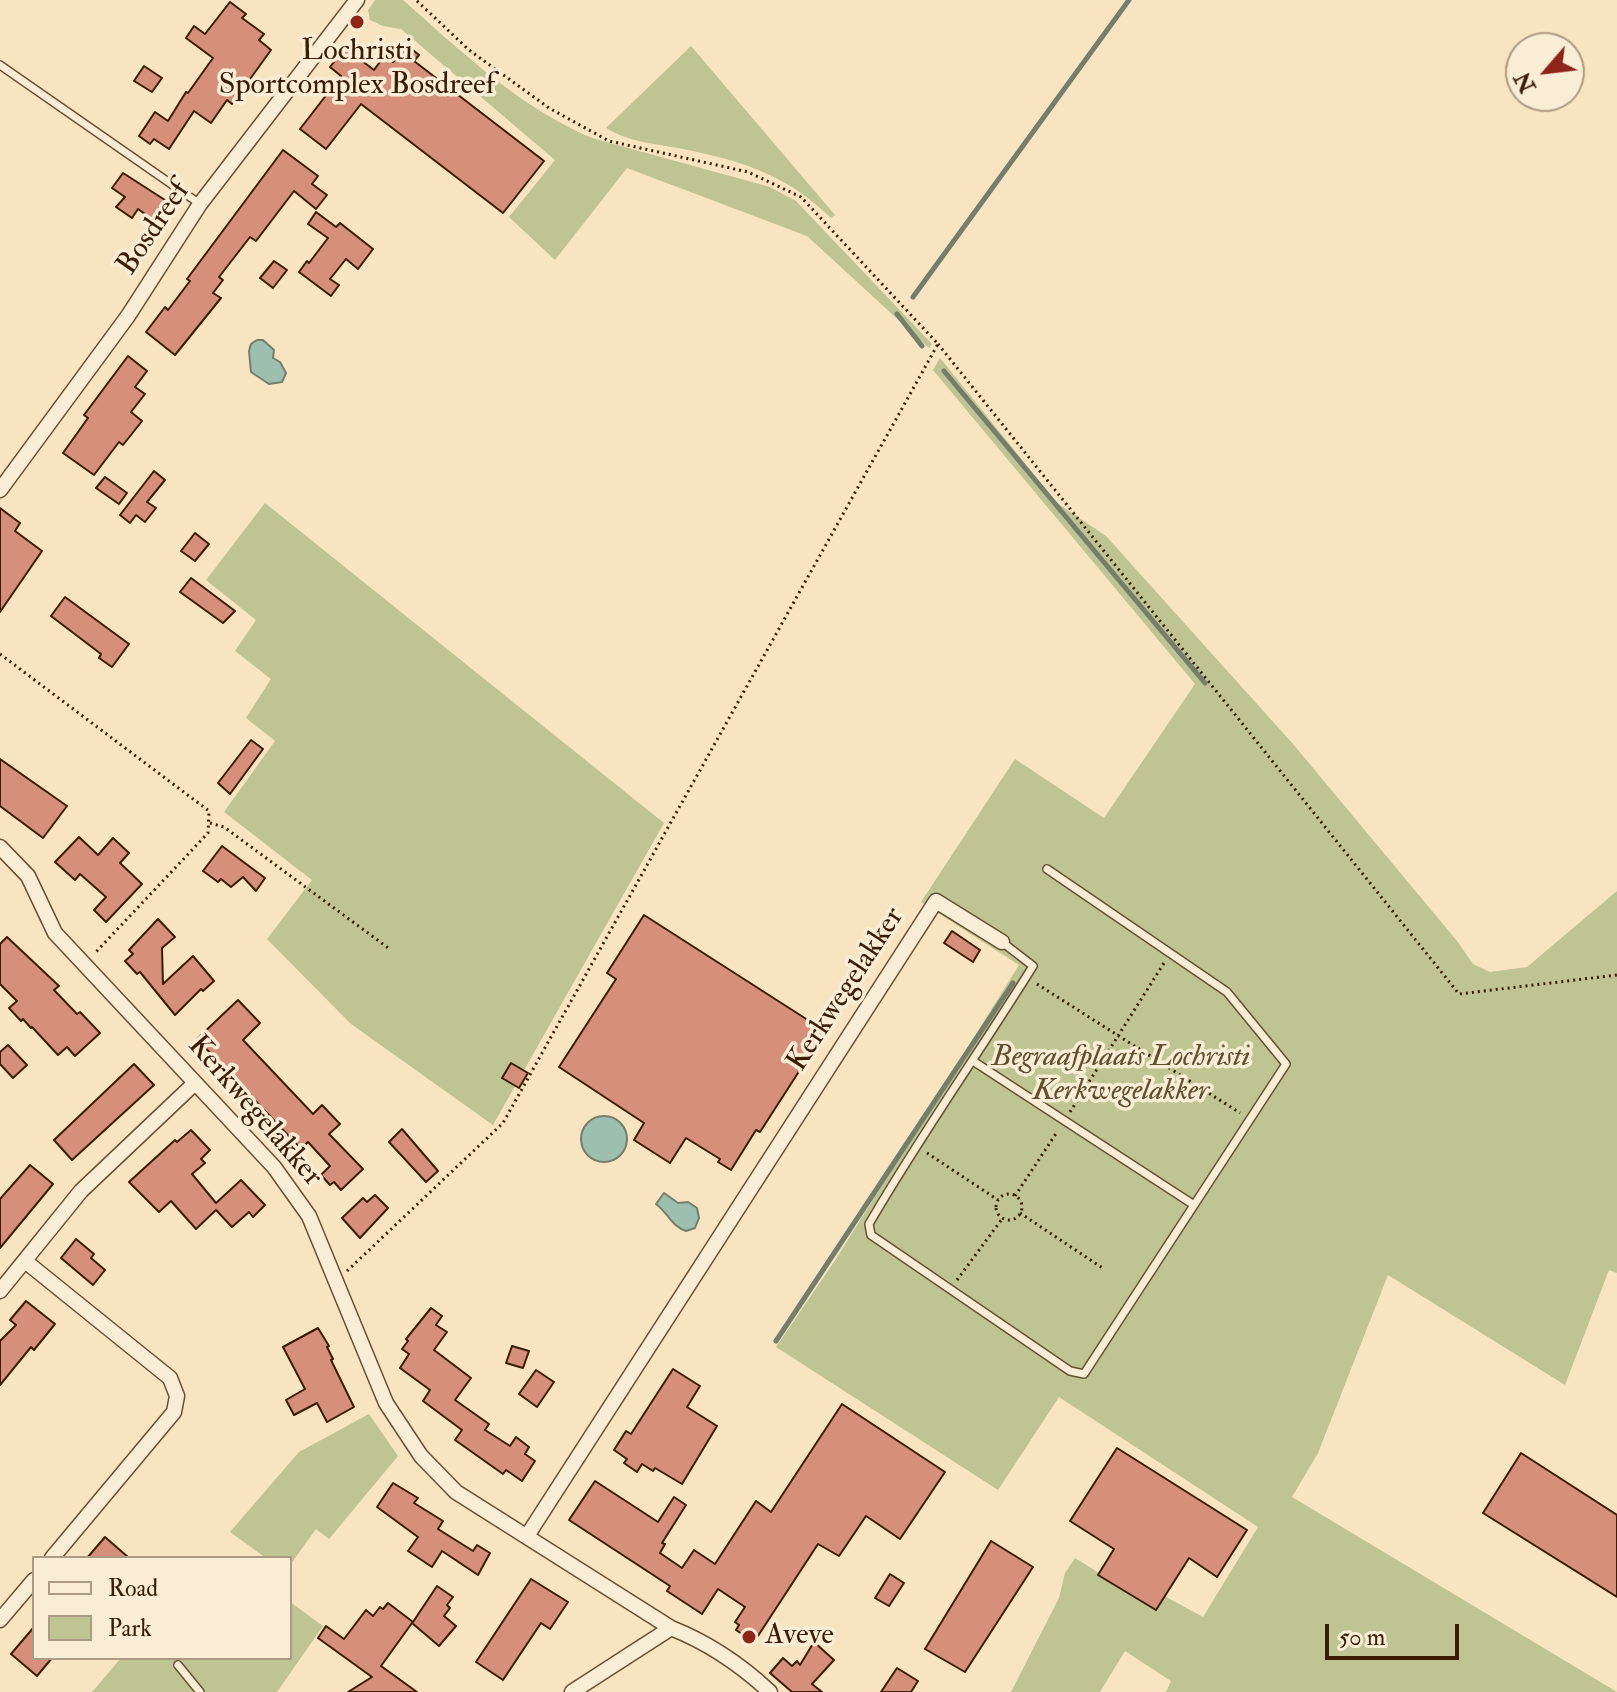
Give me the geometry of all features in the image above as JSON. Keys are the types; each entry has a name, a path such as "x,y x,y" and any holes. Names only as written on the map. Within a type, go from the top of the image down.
{"street":[{"name":"Bosdreef","path":"0,490 128,316 200,204 357,0"},
{"name":"Kerkwegelakker","path":"0,847 28,876 55,933 274,1167 309,1216 386,1403 421,1456 456,1492 671,1628 702,1640 747,1671 770,1692"},
{"name":"Kerkwegelakker","path":"527,1536 936,901 1002,942"},
{"path":"0,1291 81,1191 195,1083"},
{"path":"25,1261 170,1378 177,1396 174,1412 54,1556"},
{"path":"0,1620 32,1582"},
{"path":"572,1692 671,1628"}],"lane":[{"path":"0,65 200,204"},
{"path":"1002,942 1033,966 915,1145 869,1224 871,1235 1070,1371 1084,1374 1286,1064 1227,992 1047,869"},
{"path":"973,1061 1194,1205"},
{"path":"178,1665 200,1692"}],"path":[{"path":"416,0 481,59 549,108 609,141 748,172 801,197 938,344 1459,994 1617,975"},
{"path":"336,1281 503,1123 938,344"},
{"path":"0,654 209,811 208,833 84,964"},
{"path":"210,823 224,827 391,950"},
{"path":"1015,1196 1171,953"},
{"path":"1026,977 1250,1119"},
{"path":"915,1145 998,1200"},
{"path":"998,1200 1007,1194 1015,1196 1020,1201 1020,1213"},
{"path":"998,1200 997,1213 1002,1219 1010,1220 1020,1213"},
{"path":"1020,1213 1104,1269"},
{"path":"950,1289 1002,1219"}],"green space":[{"path":"375,0 403,0 492,77 540,111 592,138 770,187 796,201 932,344 929,348 807,236 627,168 555,260 509,217 555,160 401,29 370,20 368,10"},
{"path":"691,46 835,215 831,218 781,180 745,165 633,139 606,128"},
{"name":"Begraafplaats Lochristi Kerkwegelakker","path":"940,358 1057,503 1106,536 1293,744 1473,964 1490,972 1527,967 1617,891 1617,1273 1609,1270 1565,1385 1388,1275 1318,1453 1292,1497 1617,1692 1166,1692 1171,1681 1125,1651 1100,1692 1011,1692 1059,1598 1065,1573 1075,1558 1152,1606 1159,1593 1203,1617 1258,1527 1059,1397 998,1490 776,1347 836,1259 1019,965 921,902 1015,759 1104,818 1195,684 933,370"},
{"path":"265,503 664,823 493,1125 351,1024 267,939 312,880 224,812 275,741 246,718 271,679 235,651 256,620 206,580"},
{"path":"369,1414 398,1456 329,1539 316,1529 292,1562 292,1556 263,1556 230,1532 299,1452"},
{"path":"292,1603 323,1626 277,1692 92,1692 119,1660 292,1660"}],"shaded area":[{"path":"263,340 274,350 273,358 280,362 286,373 282,382 269,384 251,372 249,351 251,344"},
{"path":"604,1116 621,1122 627,1139 621,1156 604,1162 587,1156 581,1139 587,1122"},
{"path":"664,1193 678,1203 688,1202 697,1208 699,1218 695,1228 681,1229 656,1204"}],"building":[{"path":"230,2 246,14 242,18 264,34 259,40 271,50 232,104 227,100 211,123 194,111 169,149 154,139 150,144 139,136 155,112 168,121 213,58 186,38 194,26 205,34"},
{"path":"408,46 419,55 414,61 544,161 503,213 361,104 326,149 300,129 341,76 330,67 345,48 374,70 385,55 393,62"},
{"path":"144,66 162,78 152,92 134,81"},
{"path":"283,150 318,176 312,184 327,195 316,209 294,191 256,241 250,237 219,277 223,280 213,293 221,298 175,355 146,332 190,281 187,279"},
{"path":"123,173 165,200 152,219 138,209 132,218 116,207 125,197 112,188"},
{"path":"316,212 336,227 340,223 373,249 358,269 346,259 330,279 339,285 331,296 299,272 328,238 308,224"},
{"path":"274,261 287,270 273,288 260,278"},
{"path":"128,356 147,371 135,387 145,394 131,412 142,421 123,445 119,442 94,475 63,453 88,418 84,415"},
{"path":"154,471 165,480 147,502 156,508 145,522 136,515 130,523 120,515"},
{"path":"105,477 127,493 119,504 96,488"},
{"path":"0,508 20,523 15,531 42,551 0,612"},
{"path":"195,533 209,544 195,561 181,551"},
{"path":"191,578 235,611 223,623 180,592"},
{"path":"65,597 129,644 112,667 99,658 101,654 51,616"},
{"path":"251,740 263,749 230,794 218,783"},
{"path":"0,759 67,806 43,838 0,806"},
{"path":"79,837 98,855 113,838 129,853 120,863 142,884 106,922 94,910 106,897 80,874 75,880 55,862"},
{"path":"222,846 265,878 256,891 243,877 231,887 203,871"},
{"path":"644,915 825,1031 760,1132 756,1130 731,1170 718,1162 720,1159 686,1138 670,1163 634,1140 644,1123 559,1067 616,979 607,973"},
{"path":"158,919 175,937 162,948 163,984 193,956 214,981 203,991 201,989 175,1015 140,972 137,974 125,961 133,954 129,950"},
{"path":"952,931 980,950 973,962 944,943"},
{"path":"7,937 59,986 54,990 77,1014 80,1012 100,1033 75,1056 67,1047 58,1055 9,1008 17,1001 0,984 0,944"},
{"path":"238,1000 260,1023 243,1040 313,1114 322,1105 340,1124 329,1134 363,1169 341,1190 334,1182 330,1185 321,1175 330,1166 308,1142 301,1149 197,1039"},
{"path":"8,1045 27,1065 13,1078 0,1064 0,1052"},
{"path":"511,1063 528,1073 519,1088 502,1078"},
{"path":"134,1064 154,1085 72,1160 54,1140"},
{"path":"402,1129 438,1171 426,1182 389,1142"},
{"path":"191,1130 210,1150 201,1159 205,1163 192,1174 216,1203 241,1180 265,1205 253,1217 249,1212 232,1227 216,1210 196,1229 171,1201 159,1212 129,1182 175,1140 177,1142"},
{"path":"30,1165 53,1184 0,1248 0,1199"},
{"path":"375,1195 388,1208 360,1238 342,1218 363,1198 367,1202"},
{"path":"76,1239 94,1254 91,1258 105,1270 93,1285 61,1258"},
{"path":"26,1301 55,1324 34,1350 31,1347 0,1385 0,1341 16,1325 10,1320"},
{"path":"431,1308 442,1316 436,1325 447,1332 434,1350 471,1378 455,1400 489,1424 485,1430 510,1446 516,1437 529,1447 525,1454 535,1461 522,1481 506,1470 503,1474 455,1440 462,1430 423,1401 430,1390 400,1368 409,1354 402,1349 408,1341 406,1339"},
{"path":"318,1328 329,1346 331,1360 354,1407 327,1422 317,1403 294,1415 286,1400 305,1389 283,1347"},
{"path":"512,1346 529,1351 523,1368 506,1363"},
{"path":"673,1369 700,1386 687,1407 717,1426 682,1484 642,1464 637,1472 624,1463 627,1459 614,1450 626,1431 631,1434"},
{"path":"536,1370 554,1382 537,1407 519,1394"},
{"path":"842,1404 945,1472 900,1539 866,1516 839,1556 818,1544 754,1642 736,1630 739,1625 735,1622 745,1607 718,1589 702,1614 667,1591 670,1586 569,1520 595,1481 658,1522 674,1497 686,1505 662,1543 665,1544 660,1553 682,1568 694,1550 715,1564 756,1501 771,1512"},
{"path":"1117,1448 1247,1530 1217,1577 1189,1558 1156,1610 1098,1575 1114,1549 1070,1521"},
{"path":"1521,1453 1617,1515 1617,1597 1483,1513"},
{"path":"393,1483 418,1498 414,1503 443,1521 438,1529 473,1551 477,1545 490,1553 478,1575 442,1551 432,1567 408,1551 418,1537 377,1507"},
{"path":"105,1537 127,1556 89,1556"},
{"path":"991,1541 1033,1567 965,1672 925,1649"},
{"path":"890,1574 904,1583 889,1606 875,1598"},
{"path":"531,1579 568,1602 550,1629 541,1623 503,1680 476,1662"},
{"path":"437,1586 453,1597 444,1616 456,1626 439,1646 412,1623 381,1666 417,1692 348,1692 372,1677 318,1638 326,1626 344,1639 366,1610 373,1616 388,1603 413,1622"},
{"path":"32,1629 32,1660 50,1660 37,1676 11,1654"},
{"path":"814,1642 834,1660 812,1684 822,1692 792,1692 770,1673 783,1658 792,1666 797,1661 800,1665"},
{"path":"897,1668 918,1681 911,1692 881,1692"}],"waterway":[{"path":"913,297 1129,0"},
{"path":"897,314 922,346"},
{"path":"944,371 1205,683"},
{"path":"776,1341 1013,983"}],"place":[{"name":"Lochristi Sportcomplex Bosdreef","path":"357,22"},
{"name":"Aveve","path":"749,1637"}]}
